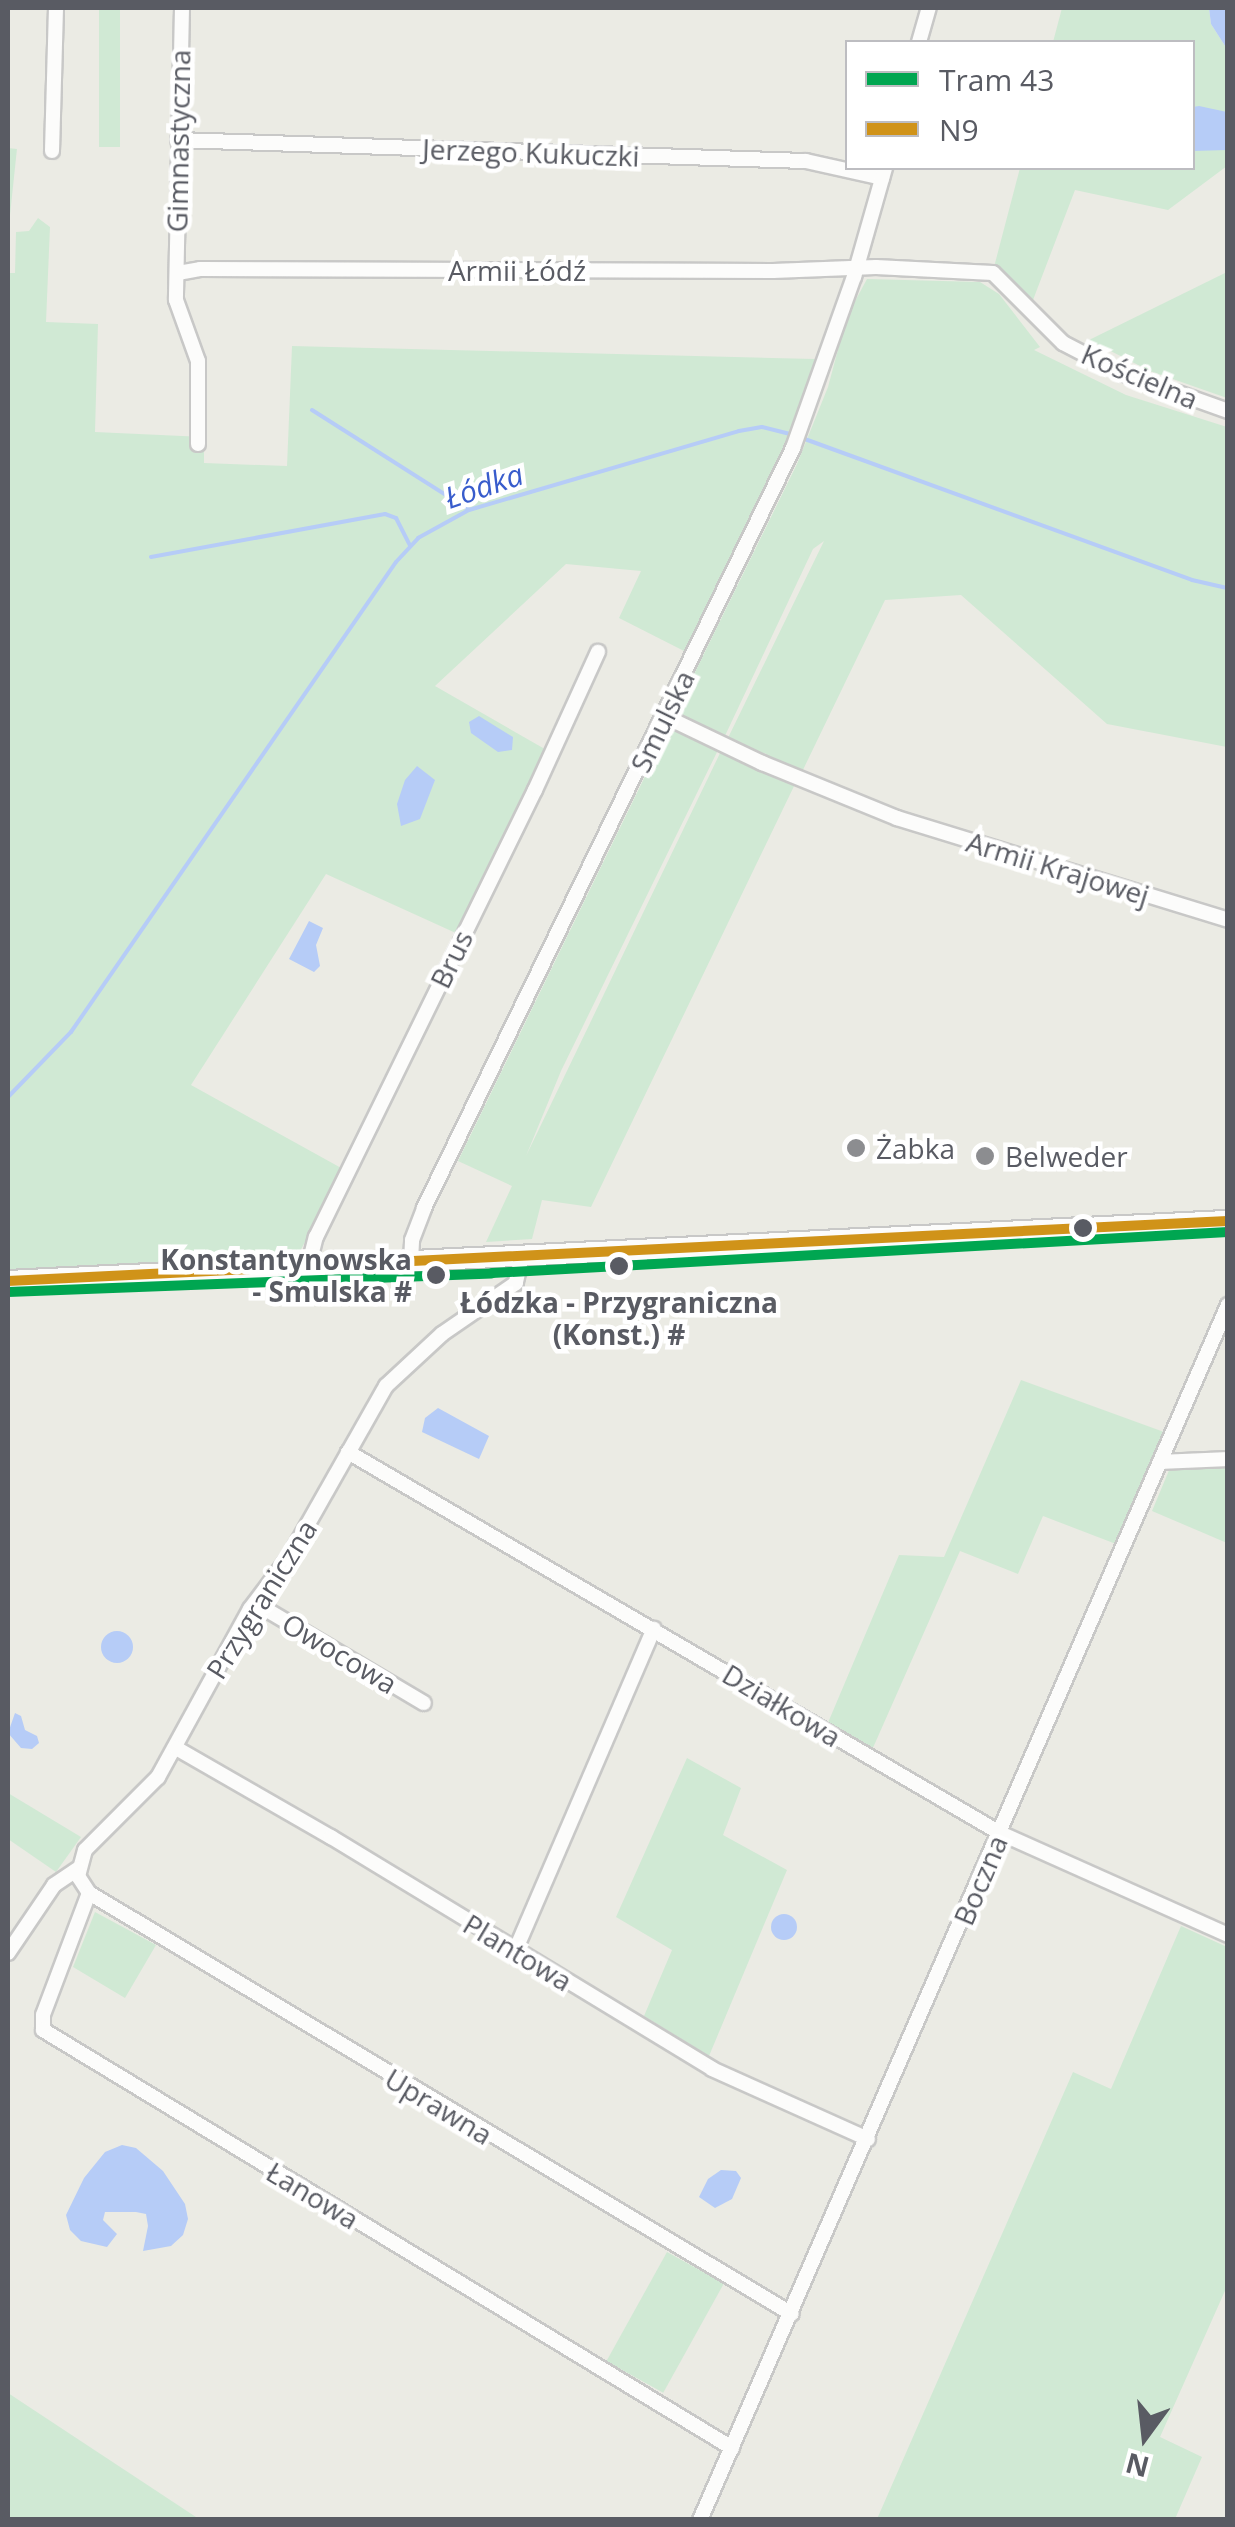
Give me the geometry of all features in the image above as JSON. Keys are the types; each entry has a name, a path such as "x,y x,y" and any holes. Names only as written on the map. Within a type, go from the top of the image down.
{"main road":[{"path":"8,1281 1228,1222"}],"street":[{"path":"52,151 56,8"},
{"name":"Gimnastyczna","path":"182,8 177,306 190,329 198,360 198,444"},
{"path":"920,40 929,8"},
{"name":"Jerzego Kukuczki","path":"178,140 806,162 845,168"},
{"name":"Smulska","path":"410,1261 412,1240 424,1208 793,448 884,173"},
{"name":"Armii Łódź","path":"178,273 855,268 993,273 1010,286 1055,338"},
{"name":"Kościelna","path":"1055,338 1119,372 1228,411"},
{"name":"Brus","path":"308,1268 316,1238 550,760 598,652"},
{"name":"Armii Krajowej","path":"664,716 762,763 888,814 1228,920"},
{"name":"Przygraniczna","path":"8,1953 54,1885 78,1869 91,1842 158,1777 212,1677 290,1556 386,1386 406,1362 516,1284 522,1256"},
{"name":"Boczna","path":"700,2520 1228,1305"},
{"name":"Działkowa","path":"348,1452 1000,1833 1228,1935"},
{"path":"1160,1462 1228,1459"},
{"name":"Owocowa","path":"256,1604 424,1703"},
{"path":"516,1951 654,1629"},
{"name":"Plantowa","path":"176,1748 331,1836 712,2070 868,2140"},
{"path":"78,1869 88,1894"},
{"name":"Uprawna","path":"88,1894 792,2314"},
{"name":"Łanowa","path":"88,1894 43,2015 46,2033 730,2451"}],"green space":[{"path":"99,8 120,8 120,147 99,147"},
{"path":"1062,8 1209,8 1211,24 1227,49 1227,166 1168,210 1075,190 1033,300 994,267 1019,170 1195,170 1195,40 1054,40"},
{"path":"8,148 17,149 8,224"},
{"path":"38,218 50,227 46,322 98,324 95,432 204,437 204,463 287,466 292,346 815,359 786,446 686,652 619,618 641,571 566,564 435,686 550,752 458,934 326,874 191,1085 343,1169 296,1259 8,1273 8,273 15,273 16,232 29,231"},
{"path":"1227,272 1227,398 1150,371 1089,340"},
{"path":"867,279 980,282 999,294 1040,347 1034,350 1126,395 1227,427 1227,747 1107,724 961,595 885,600 801,774 773,762 765,753 753,756 726,742 824,541 813,549 723,740 674,715 797,464 828,387 847,316"},
{"path":"669,727 719,748 561,1071 526,1156 722,749 751,761 753,767 796,782 591,1207 542,1200 532,1239 486,1242 512,1186 458,1161"},
{"path":"1021,1380 1164,1432 1116,1544 1043,1516 1018,1574 960,1551 872,1750 827,1725 899,1555 944,1557"},
{"path":"1227,1466 1227,1543 1152,1511 1170,1468"},
{"path":"687,1758 741,1788 723,1835 787,1870 709,2056 644,2016 672,1950 616,1917"},
{"path":"8,1793 81,1837 56,1872 8,1839"},
{"path":"95,1912 156,1945 125,1998 73,1967"},
{"path":"1181,1926 1227,1947 1228,2284 1160,2437 1202,2457 1175,2519 877,2519 1073,2072 1111,2089"},
{"path":"667,2252 724,2284 663,2393 606,2361"},
{"path":"8,2393 199,2519 8,2519"}],"water":[{"path":"1209,8 1227,8 1227,49 1211,24"},
{"path":"1195,107 1227,112 1227,150 1195,151"},
{"path":"479,716 513,737 512,750 498,752 471,733 469,722"},
{"path":"417,766 435,780 420,819 401,826 397,804 405,780"},
{"path":"309,921 323,928 316,945 320,966 314,972 289,959"},
{"path":"438,1408 489,1436 479,1459 422,1432 425,1418"},
{"path":"117,1631 128,1636 133,1647 128,1658 117,1663 106,1658 101,1647 106,1636"},
{"path":"15,1713 21,1716 25,1730 37,1736 39,1743 32,1749 21,1748 8,1733"},
{"path":"784,1914 793,1918 797,1927 793,1936 784,1940 775,1936 771,1927 775,1918"},
{"path":"122,2145 136,2148 163,2171 185,2204 188,2219 183,2235 171,2246 143,2251 146,2214 136,2212 105,2212 103,2220 117,2234 107,2247 81,2241 70,2230 66,2215 84,2178 105,2152"},
{"path":"721,2170 736,2171 741,2178 732,2199 715,2208 699,2197 708,2179"}],"waterway":[{"path":"312,410 468,509"},
{"name":"Łódka","path":"8,1097 71,1032 396,562 418,538 469,510 739,431 762,427 793,435"},
{"name":"Łódka","path":"802,438 1192,580 1228,588"},
{"path":"151,557 385,514 396,518 410,546"}],"tram line":[{"name":"43","path":"8,1292 492,1273 1228,1232"}],"transit line":[{"name":"N9","path":"8,1281 1228,1221"}],"place":[{"name":"Żabka","path":"856,1148"},
{"name":"Belweder","path":"985,1156"},
{"name":"Łódzka - Przygraniczna (Konst.) #","path":"619,1266"},
{"name":"Konstantynowska - Smulska #","path":"436,1275"}]}
